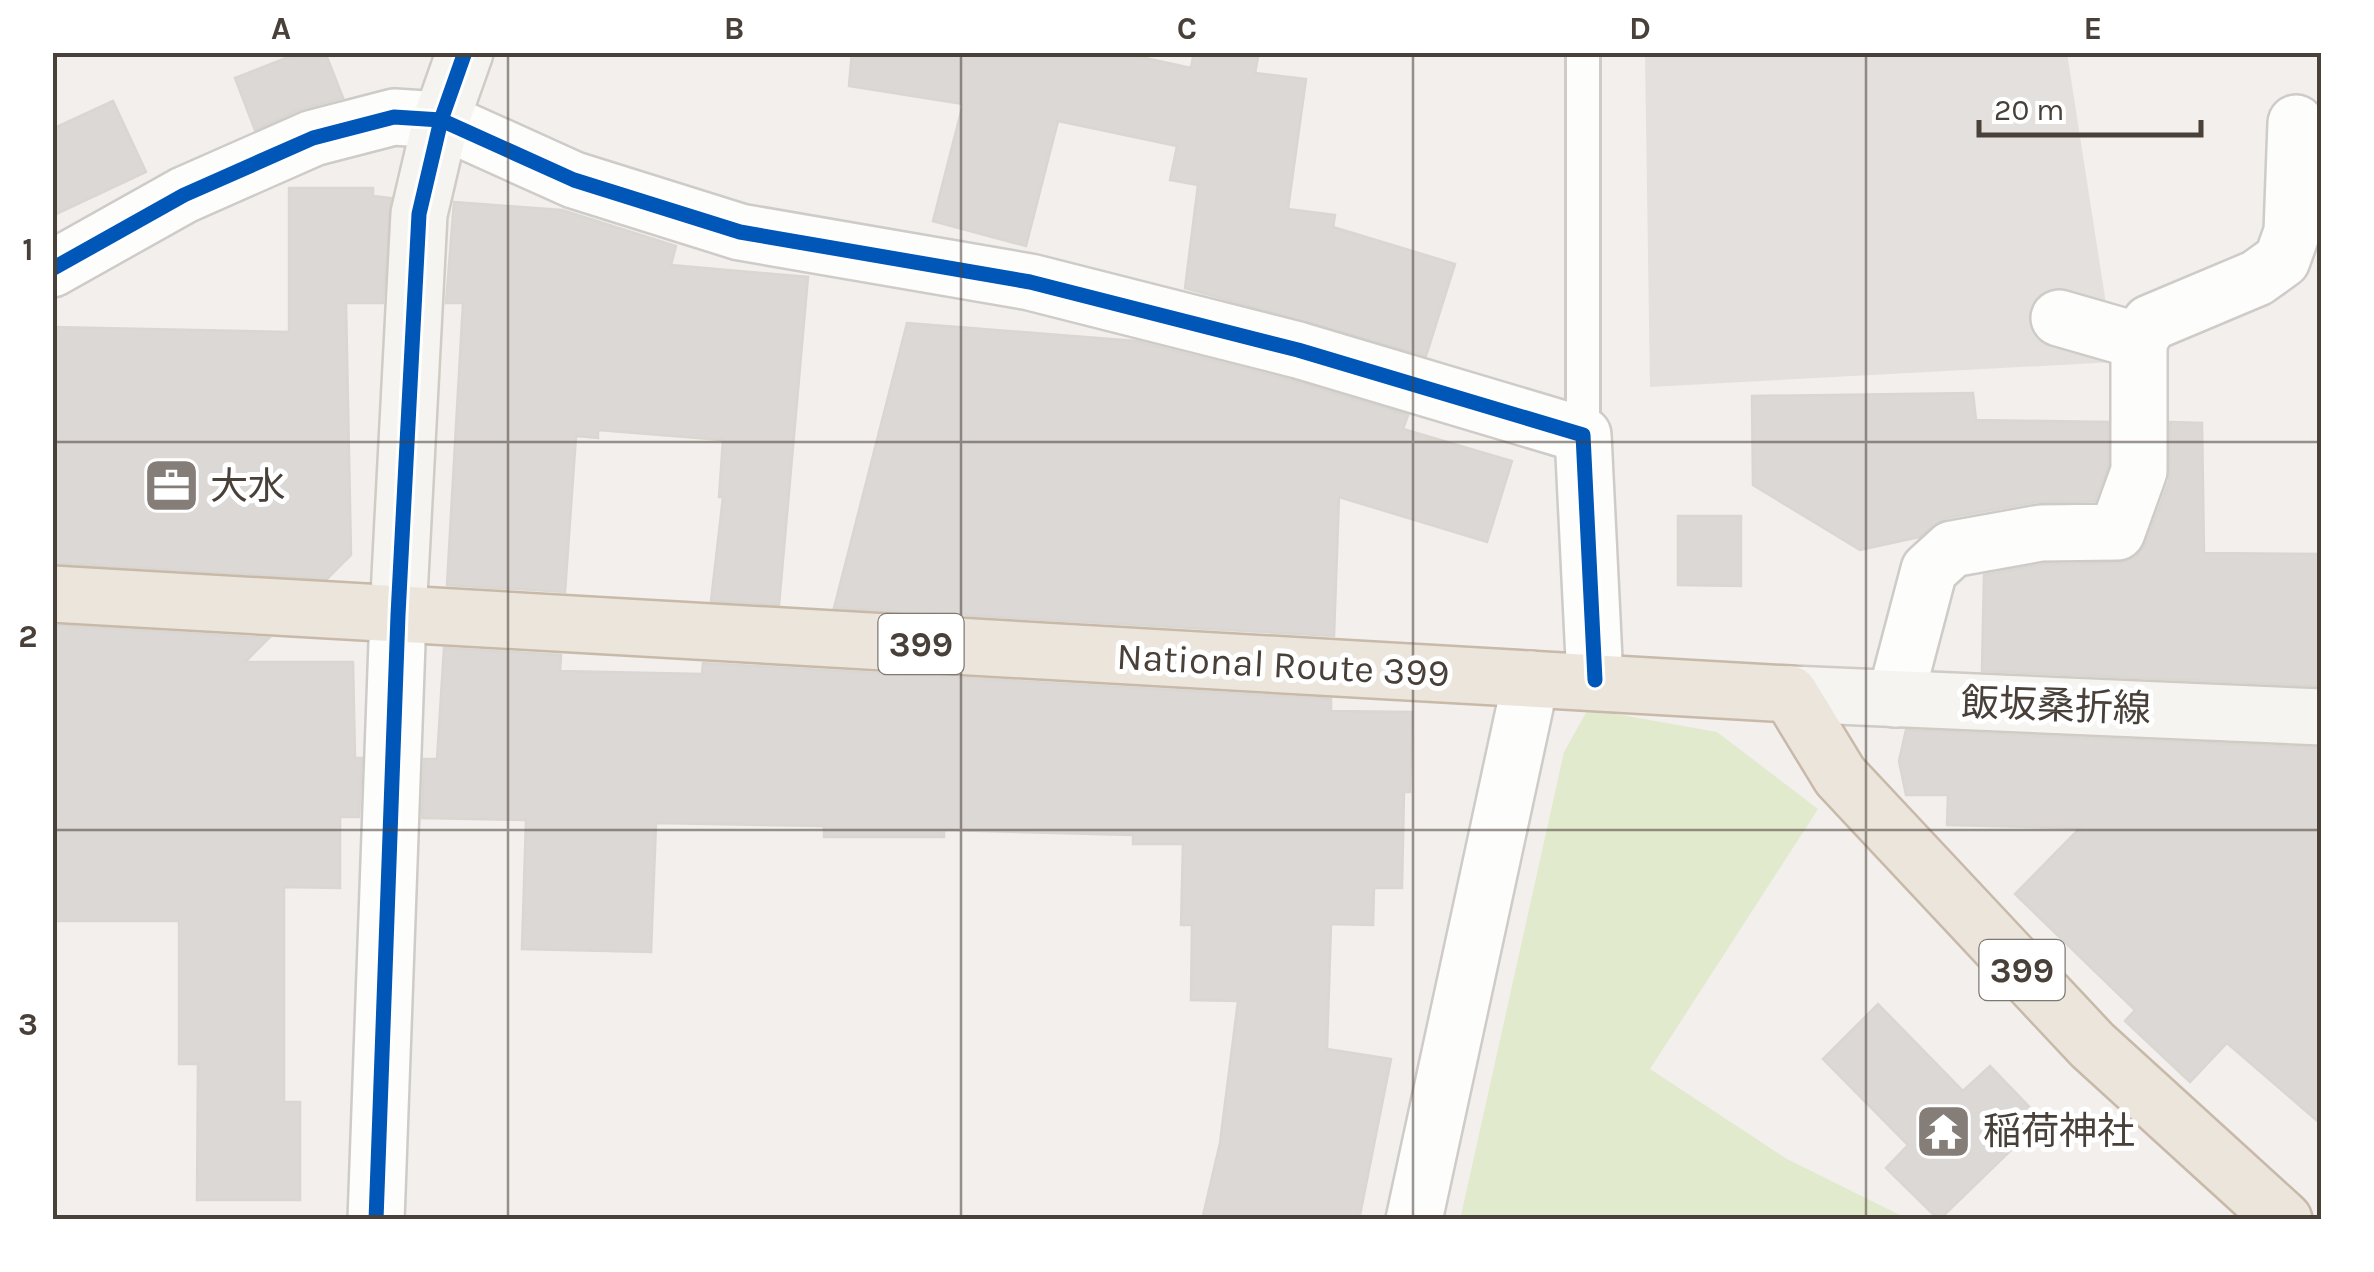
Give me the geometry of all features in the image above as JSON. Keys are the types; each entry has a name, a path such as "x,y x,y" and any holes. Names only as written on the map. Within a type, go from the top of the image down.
{"highway":[{"name":"National Route 399","path":"52,594 1790,694"},
{"name":"399","path":"1790,694 1840,776 2092,1045 2284,1220"}],"street":[{"path":"376,1220 398,615 419,214 441,120 465,52"},
{"path":"52,269 184,195 313,138 394,117 441,120 574,180 740,232 1030,282 1298,350 1583,435 1595,680"},
{"path":"1895,699 1929,570 1952,549 2040,533 2117,532 2139,471 2139,341 2150,323 2256,278 2282,260 2292,232 2296,124"},
{"path":"2059,318 2139,341"},
{"path":"1414,1220 1531,679"},
{"name":"飯坂桑折線","path":"1790,694 2322,717"}],"lane":[{"path":"1583,52 1583,435"}],"green space":[{"path":"1588,709 1717,732 1818,809 1650,1069 1787,1159 1908,1219 1460,1220 1564,752"}],"shaded area":[{"path":"1645,53 2067,53 2115,362 1650,387"}],"building":[{"path":"301,52 325,52 343,98 301,109 255,130 235,78"},
{"path":"852,52 1118,52 1191,68 1194,52 1259,52 1255,73 1306,79 1288,209 1335,215 1333,227 1455,264 1426,356 1185,288 1198,185 1170,180 1177,146 1058,121 1026,246 933,221 963,104 849,86"},
{"path":"113,101 146,172 52,216 52,129"},
{"path":"289,188 373,188 373,196 391,198 383,303 346,303 351,555 327,579 52,563 52,327 289,332"},
{"path":"454,202 562,210 676,246 671,265 808,277 779,605 711,601 723,497 719,497 723,440 598,430 598,438 576,436 565,592 447,585 463,303 446,303"},
{"path":"907,323 1136,341 1408,415 1403,429 1512,461 1487,542 1339,497 1334,636 834,608"},
{"path":"1973,393 1976,420 2108,422 2108,466 2095,501 2036,502 1946,518 1919,537 1860,550 1753,485 1752,396"},
{"path":"2170,422 2202,423 2204,553 2321,554 2322,686 1982,671 1984,575 2044,564 2117,563 2136,557 2146,543 2169,481"},
{"path":"1678,516 1741,516 1741,586 1678,585"},
{"path":"52,625 269,638 245,662 353,662 355,758 362,758 359,817 340,817 340,888 284,887 284,1102 300,1102 300,1200 197,1200 198,1064 179,1064 179,921 52,921"},
{"path":"444,648 561,655 560,671 702,674 703,663 1331,699 1331,711 1412,712 1410,792 1404,792 1402,888 1374,888 1373,925 1331,924 1327,1049 1391,1059 1359,1220 1202,1220 1220,1143 1238,1001 1191,1000 1192,925 1181,925 1183,844 1133,844 1133,835 944,830 944,837 824,837 824,826 656,823 651,952 522,949 526,820 422,818 424,759 437,759"},
{"path":"1906,730 2322,748 2322,1125 2227,1043 2190,1082 2125,1021 2135,1010 2015,894 2080,828 1947,825 1948,795 1906,795 1899,761"},
{"path":"1878,1004 1963,1091 1990,1066 2042,1120 1939,1220 1886,1168 1908,1145 1823,1059"}],"cycle path":[{"path":"376,1220 398,615 419,214 441,120 465,52"},
{"path":"52,269 184,195 313,138 394,117 441,120 574,180 740,232 1030,282 1298,350 1583,435 1595,680"}],"place":[{"name":"大水","path":"171,486"},
{"name":"稲荷神社","path":"1944,1131"}]}
